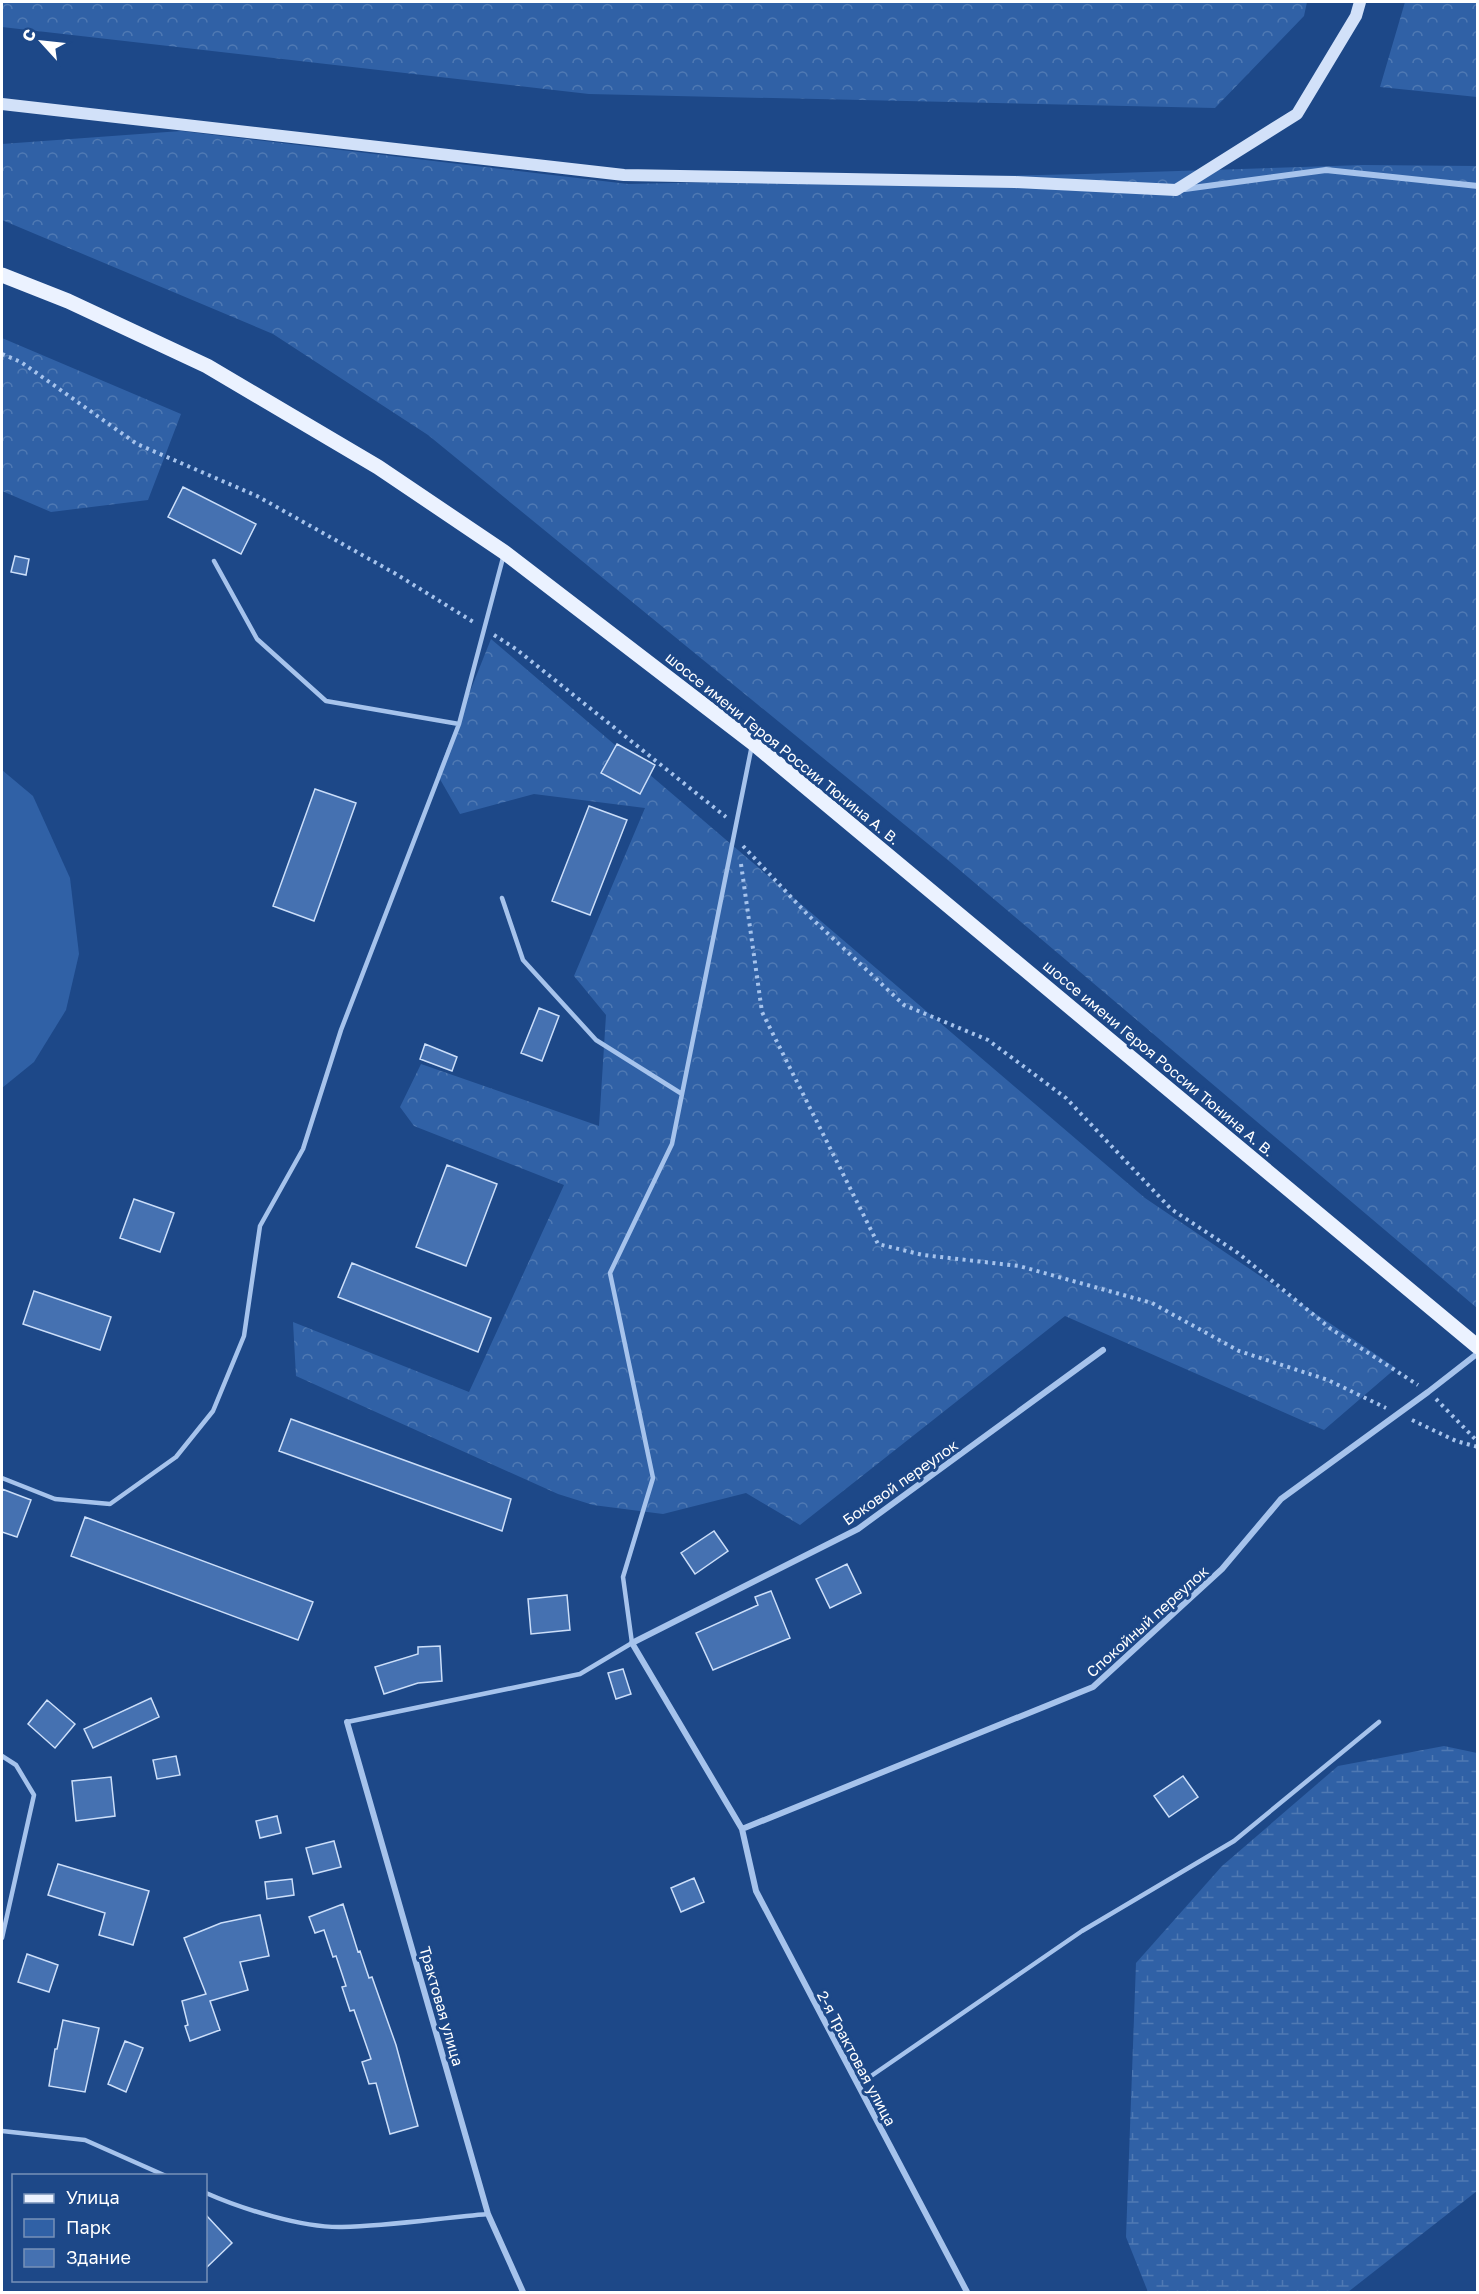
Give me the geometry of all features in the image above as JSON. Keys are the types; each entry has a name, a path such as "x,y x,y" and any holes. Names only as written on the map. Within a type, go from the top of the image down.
{"main road":[{"name":"шоссе имени Героя России Тюнина А. В.","path":"2,274 68,301 207,366 378,467 504,552 753,743 1478,1347"}],"street":[{"path":"1176,190 1297,114 1356,16 1360,2"},
{"path":"2,104 624,175 1015,182 1176,190 1326,170 1478,186"},
{"name":"Боковой переулок","path":"632,1643 858,1529 1103,1350"},
{"name":"Спокойный переулок","path":"741,1829 1093,1687 1222,1569 1281,1498 1478,1353"},
{"name":"2-я Трактовая улица","path":"632,1643 741,1829 756,1891 968,2292"},
{"name":"Трактовая улица","path":"347,1722 488,2214 523,2292"}],"lane":[{"path":"2,1478 56,1499 110,1504 176,1457 213,1411 244,1336 260,1226 303,1149 341,1030 459,724 504,552"},
{"path":"214,561 257,639 326,701 459,724"},
{"path":"347,1722 580,1674 632,1643 623,1576 652,1478 610,1273 672,1144 753,743"},
{"path":"502,898 523,960 596,1040 682,1094"},
{"path":"858,2085 1082,1931 1234,1840 1379,1722"},
{"path":"2,1756 16,1765 33,1795 2,1938"},
{"path":"2,2131 85,2140 164,2174"},
{"path":"207,2193 228,2203 307,2223 341,2227 488,2214"}],"path":[{"path":"2,354 21,362 137,444 257,496 396,574 484,628 516,649 736,826"},
{"path":"1478,1442 1428,1392 1331,1329 1238,1253 1171,1209 1058,1091 988,1040 904,1005 808,915 738,841 762,1012 878,1244 923,1255 1019,1266 1152,1303 1239,1351 1328,1380 1456,1441 1478,1447"}],"green space":[{"path":"2,2 1307,2 1304,16 1215,108 589,94 2,27"},
{"path":"1405,2 1477,2 1477,97 1380,87"},
{"path":"181,131 628,184 1085,174 1363,165 1477,166 1477,1308 949,861 428,435 273,334 2,220 2,144"},
{"path":"2,338 181,414 148,500 51,512 2,491"},
{"path":"491,639 1145,1198 1396,1368 1324,1430 1065,1316 800,1525 746,1493 663,1514 593,1505 558,1494 296,1376 293,1322 469,1392 564,1185 414,1126 400,1107 421,1064 599,1126 606,1015 574,976 645,808 534,794 460,814 437,774"},
{"path":"2,770 33,796 70,878 79,954 66,1010 34,1062 2,1088"},
{"path":"1444,1746 1477,1753 1477,2191 1348,2292 1148,2292 1126,2237 1136,1963 1222,1866 1338,1766"}],"building":[{"path":"183,487 256,524 241,554 168,517"},
{"path":"15,556 29,559 26,575 11,572"},
{"path":"617,744 655,765 640,794 601,773"},
{"path":"315,789 356,803 314,921 273,906"},
{"path":"589,806 627,820 590,915 552,901"},
{"path":"539,1008 559,1016 542,1061 521,1053"},
{"path":"425,1044 457,1057 452,1071 420,1059"},
{"path":"447,1165 497,1184 466,1266 416,1247"},
{"path":"134,1199 174,1213 160,1252 120,1238"},
{"path":"352,1263 491,1318 478,1352 338,1297"},
{"path":"34,1291 111,1317 100,1350 23,1324"},
{"path":"291,1419 511,1499 502,1531 279,1451"},
{"path":"2,1489 31,1500 17,1537 2,1532"},
{"path":"85,1517 313,1602 298,1640 71,1556"},
{"path":"714,1531 728,1551 695,1574 681,1553"},
{"path":"847,1564 861,1593 830,1608 816,1579"},
{"path":"771,1591 790,1638 713,1670 696,1633 758,1605 755,1597"},
{"path":"567,1595 570,1630 531,1634 528,1599"},
{"path":"440,1646 442,1681 418,1683 384,1694 375,1667 418,1654 418,1647"},
{"path":"623,1669 631,1694 616,1699 608,1673"},
{"path":"151,1698 159,1717 93,1748 84,1729"},
{"path":"47,1700 75,1724 55,1748 28,1724"},
{"path":"176,1756 180,1775 157,1779 153,1760"},
{"path":"1183,1776 1198,1797 1169,1817 1154,1796"},
{"path":"111,1777 115,1816 76,1821 72,1781"},
{"path":"277,1816 281,1833 260,1838 256,1821"},
{"path":"334,1841 341,1867 313,1874 306,1848"},
{"path":"58,1864 149,1891 133,1945 99,1935 105,1913 48,1895"},
{"path":"694,1878 704,1902 681,1912 671,1888"},
{"path":"292,1879 294,1895 267,1899 265,1882"},
{"path":"343,1904 358,1952 360,1951 369,1978 372,1977 396,2045 418,2126 390,2134 376,2083 369,2084 362,2062 371,2059 354,2010 350,2011 342,1987 346,1986 336,1956 333,1957 324,1930 315,1933 309,1917"},
{"path":"260,1915 269,1956 240,1962 248,1990 210,2001 220,2030 190,2041 185,2026 188,2025 182,2001 206,1994 184,1938 221,1923"},
{"path":"27,1954 58,1965 49,1992 18,1982"},
{"path":"63,2020 99,2028 85,2092 49,2086 55,2049 57,2049"},
{"path":"125,2041 143,2048 126,2092 108,2084"},
{"path":"207,2216 232,2243 207,2267"}]}
